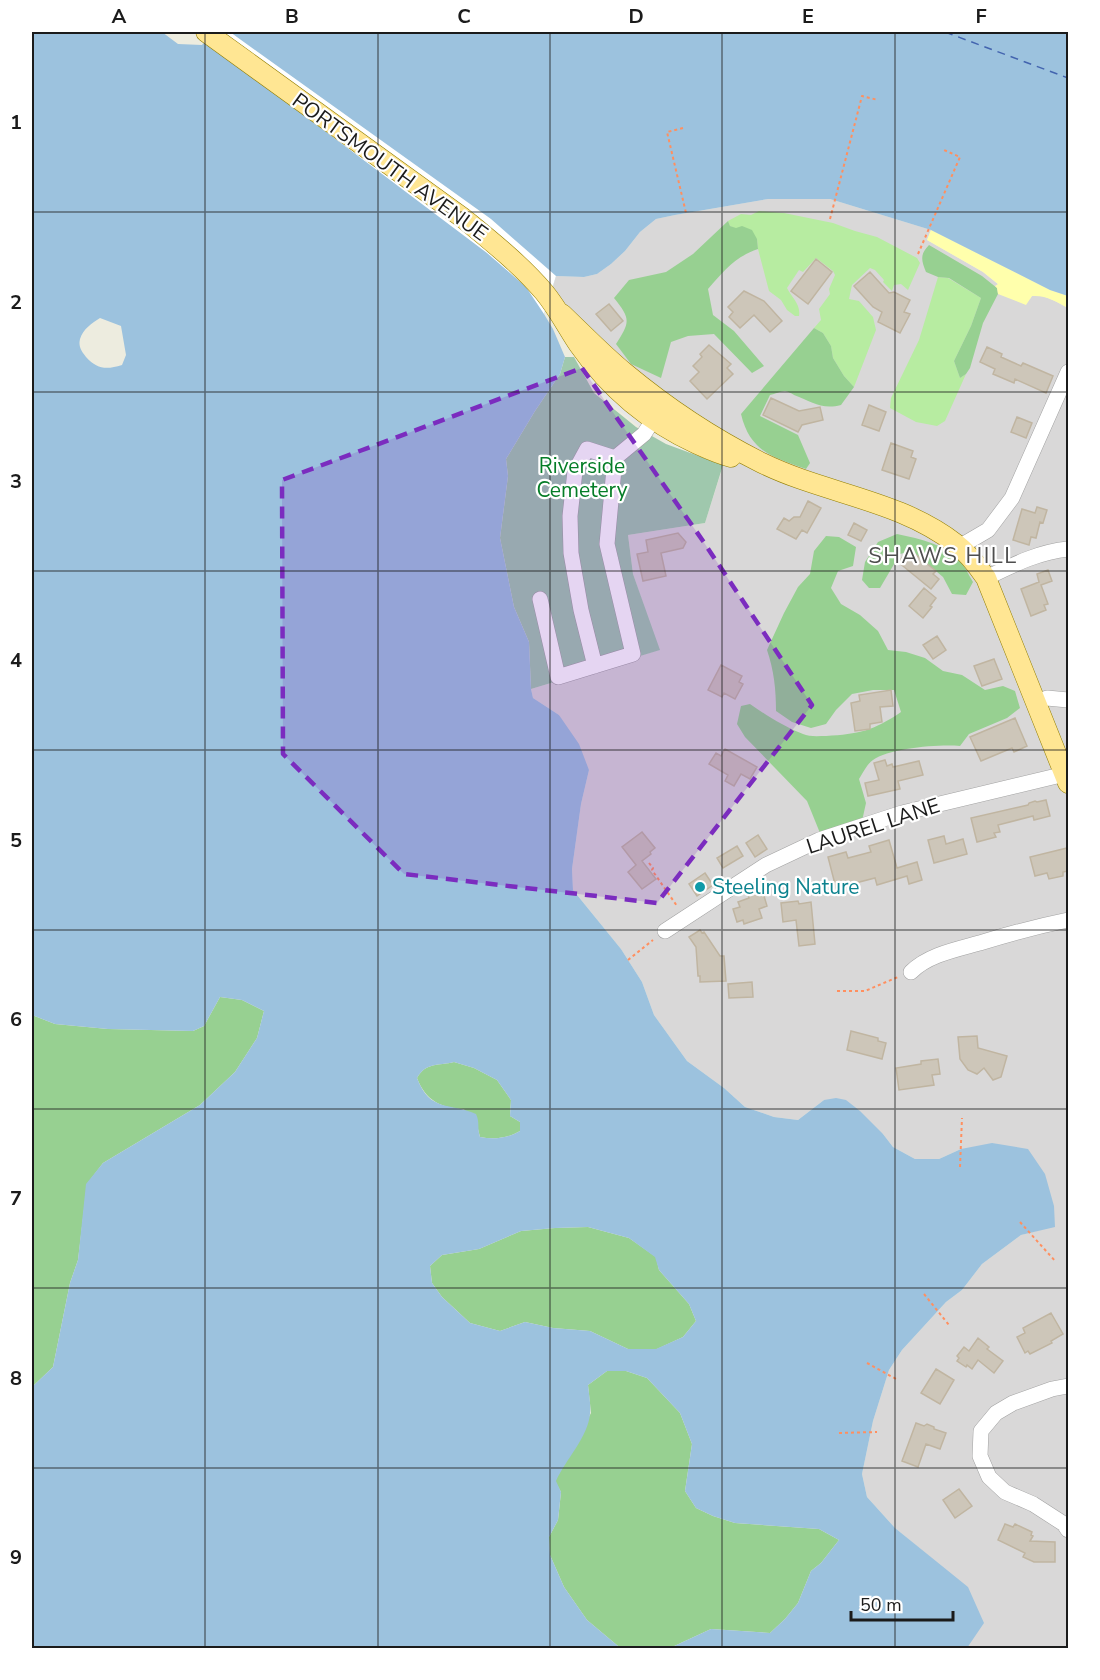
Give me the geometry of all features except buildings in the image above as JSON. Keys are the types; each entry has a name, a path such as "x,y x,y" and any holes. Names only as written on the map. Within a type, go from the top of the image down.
{"main road":[{"name":"PORTSMOUTH AVENUE","path":"206,32 472,226 519,265 562,315 604,355 644,388 708,433 763,464"},
{"name":"PORTSMOUTH AVENUE","path":"562,315 579,345 594,364 623,396 653,420 722,455 763,464 907,515 959,547 974,561 986,578 1067,779"}],"street":[{"path":"959,547 988,530 1012,498 1067,378"},
{"path":"540,599 558,677 633,654 607,544 615,458 644,434 653,420"},
{"path":"595,666 581,609 571,553 570,516 575,471 587,448 615,458"},
{"path":"986,578 1040,554 1068,549"},
{"path":"1035,702 1047,698 1068,700"},
{"name":"LAUREL LANE","path":"665,931 766,865 819,840 902,813 1067,779"},
{"path":"911,972 919,964 960,948 1068,920"},
{"path":"1068,1386 1052,1389 1013,1403 996,1413 981,1431 980,1456 989,1477 1005,1492 1033,1504 1064,1524 1068,1530"}],"path":[{"path":"830,219 862,96 878,100"},
{"path":"683,128 667,132 686,213"},
{"path":"918,254 960,157 944,150"},
{"path":"649,863 685,918"},
{"path":"628,960 665,931"},
{"path":"837,991 865,991 911,972"},
{"path":"960,1167 962,1118"},
{"path":"1020,1222 1056,1262"},
{"path":"924,1294 949,1325"},
{"path":"867,1364 896,1379"},
{"path":"839,1433 877,1432"}],"highlighted area":[{"path":"582,368 703,541 812,705 657,903 404,874 283,754 282,480"}],"shaded area":[{"path":"768,199 830,199 931,230 927,240 983,272 999,285 1030,299 1032,296 1040,295 1068,308 1068,1648 965,1648 968,1647 929,1556 895,1528 867,1497 862,1474 873,1421 889,1370 902,1350 946,1302 962,1290 982,1264 1021,1235 1055,1226 961,1149 939,1159 915,1159 893,1147 883,1134 824,1100 798,1120 774,1117 745,1107 724,1088 687,1061 654,1015 642,982 621,949 573,890 572,869 581,804 589,770 559,715 533,698 531,689 659,650 633,574 628,535 705,523 723,466 736,438 677,405 627,367 552,290 556,276 584,277 597,274 625,251 640,232 656,219"},
{"path":"759,211 784,213 833,223 877,237 917,258 920,263 908,290 901,284 894,285 892,291 875,270 870,268 852,285 849,299 859,301 873,317 876,330 854,387 833,358 831,346 823,333 814,328 821,320 819,309 830,294 829,289 835,275 833,271 816,258 803,272 799,270 787,288 797,305 799,316 787,310 781,300 769,291 757,239 730,226 728,221 741,214 751,215"},
{"path":"728,221 730,226 736,228 742,226 752,230 757,239 758,249 735,261 708,289 713,315 734,331 764,366 752,373 714,334 688,336 671,342 661,378 631,364 616,344 627,321 614,298 629,280 666,272 693,254"},
{"path":"929,245 982,276 997,288 998,294 983,323 970,368 960,378 954,361 971,326 981,298 949,278 938,277 926,272 922,257"},
{"path":"938,277 948,278 981,298 971,326 954,361 960,378 966,374 945,421 937,426 916,422 890,408 891,398 919,340"},
{"path":"814,328 823,333 831,346 833,358 854,387 841,405 828,407 782,391 770,395 760,416 798,435 810,463 806,469 764,451 750,437 741,414"},
{"path":"571,345 645,422 641,428 595,391"},
{"path":"897,534 941,547 956,558 973,582 966,595 952,594 943,577 912,551 900,554 880,588 869,588 862,580 865,562 878,542"},
{"path":"826,536 839,537 856,547 853,566 838,571 831,588 841,604 860,615 878,631 888,650 906,652 925,658 943,671 962,675 985,690 1003,686 1015,691 1020,708 1007,718 969,734 960,746 928,746 902,750 873,760 859,779 866,803 862,821 820,833 807,801 745,737 737,724 741,706 750,704 789,728 814,736 848,734 865,730 901,712 894,690 873,690 852,694 826,724 811,728 792,722 776,711 774,680 767,650 798,587 810,574 814,551"},
{"path":"220,997 242,1000 264,1011 257,1038 235,1072 200,1105 103,1163 87,1184 78,1260 70,1283 53,1367 32,1387 32,1015 55,1024 108,1029 193,1031 204,1026"},
{"path":"454,1062 474,1068 497,1080 511,1100 510,1116 520,1122 520,1131 501,1138 480,1137 478,1129 464,1109 441,1105 430,1098 417,1078 428,1067"},
{"path":"588,1227 629,1238 656,1257 659,1270 689,1304 696,1321 683,1337 657,1349 628,1349 590,1331 553,1328 525,1322 500,1331 470,1323 442,1297 432,1283 430,1266 442,1255 479,1249 521,1231"},
{"path":"607,1371 626,1371 647,1378 680,1413 692,1444 685,1491 696,1508 735,1523 819,1529 839,1540 821,1563 811,1571 798,1603 770,1633 711,1629 670,1648 618,1646 587,1620 564,1587 550,1555 549,1537 558,1520 561,1492 555,1481 591,1413 588,1385"}],"sand":[{"path":"931,230 1050,290 1068,296 1068,308 1042,297 1032,296 1026,305 998,294 995,286 998,284 983,272 927,240"}],"green space":[{"name":"Riverside Cemetery","path":"565,357 574,357 594,393 636,427 666,444 723,465 705,523 628,535 633,574 660,650 531,689 529,642 514,607 500,538 508,476 506,459 560,374"}],"water":[{"path":"32,32 162,32 178,44 202,45 212,32 1068,32 1068,296 1050,290 931,230 830,199 768,199 656,219 640,232 625,251 597,274 584,277 556,276 544,314 565,357 560,374 506,459 508,476 500,538 514,607 529,642 533,698 559,715 579,744 589,770 581,804 572,869 573,890 621,949 642,982 654,1015 687,1061 724,1088 745,1107 774,1117 798,1120 824,1100 836,1098 846,1100 883,1134 893,1147 915,1159 939,1159 961,1149 992,1143 1028,1149 1045,1174 1054,1206 1055,1227 1021,1235 982,1264 962,1290 946,1302 902,1350 889,1370 873,1421 862,1474 867,1497 895,1528 968,1587 984,1623 967,1648 670,1648 711,1629 770,1633 798,1603 811,1571 821,1563 839,1540 819,1529 735,1523 696,1508 685,1491 692,1444 680,1413 647,1378 626,1371 607,1371 588,1385 590,1414 588,1423 581,1440 556,1481 561,1492 558,1520 549,1537 550,1555 564,1587 587,1620 618,1646 630,1648 32,1648 32,1387 53,1367 70,1283 78,1260 86,1184 103,1163 200,1105 235,1072 257,1038 264,1011 242,1000 220,997 204,1026 193,1031 108,1029 55,1024 32,1015","holes":["100,318 121,326 126,355 122,365 111,368 98,366 90,361 81,349 80,339 83,332","454,1062 474,1068 497,1080 511,1100 510,1116 520,1122 520,1131 501,1138 480,1137 476,1114 435,1102 422,1089 417,1078 424,1069","588,1227 629,1238 655,1257 659,1270 689,1304 696,1321 683,1337 656,1349 628,1349 590,1331 553,1328 525,1322 500,1331 470,1323 442,1297 432,1283 430,1266 442,1255 479,1249 521,1231"]}],"pier":[{"path":"212,32 230,32 491,219 556,276 544,314 526,287 487,253 240,67"}],"ferry route":[{"path":"945,32 1068,78"}],"place":[{"name":"Steeling Nature","path":"700,887"}],"district":[{"name":"SHAWS HILL","path":"943,555"}]}
